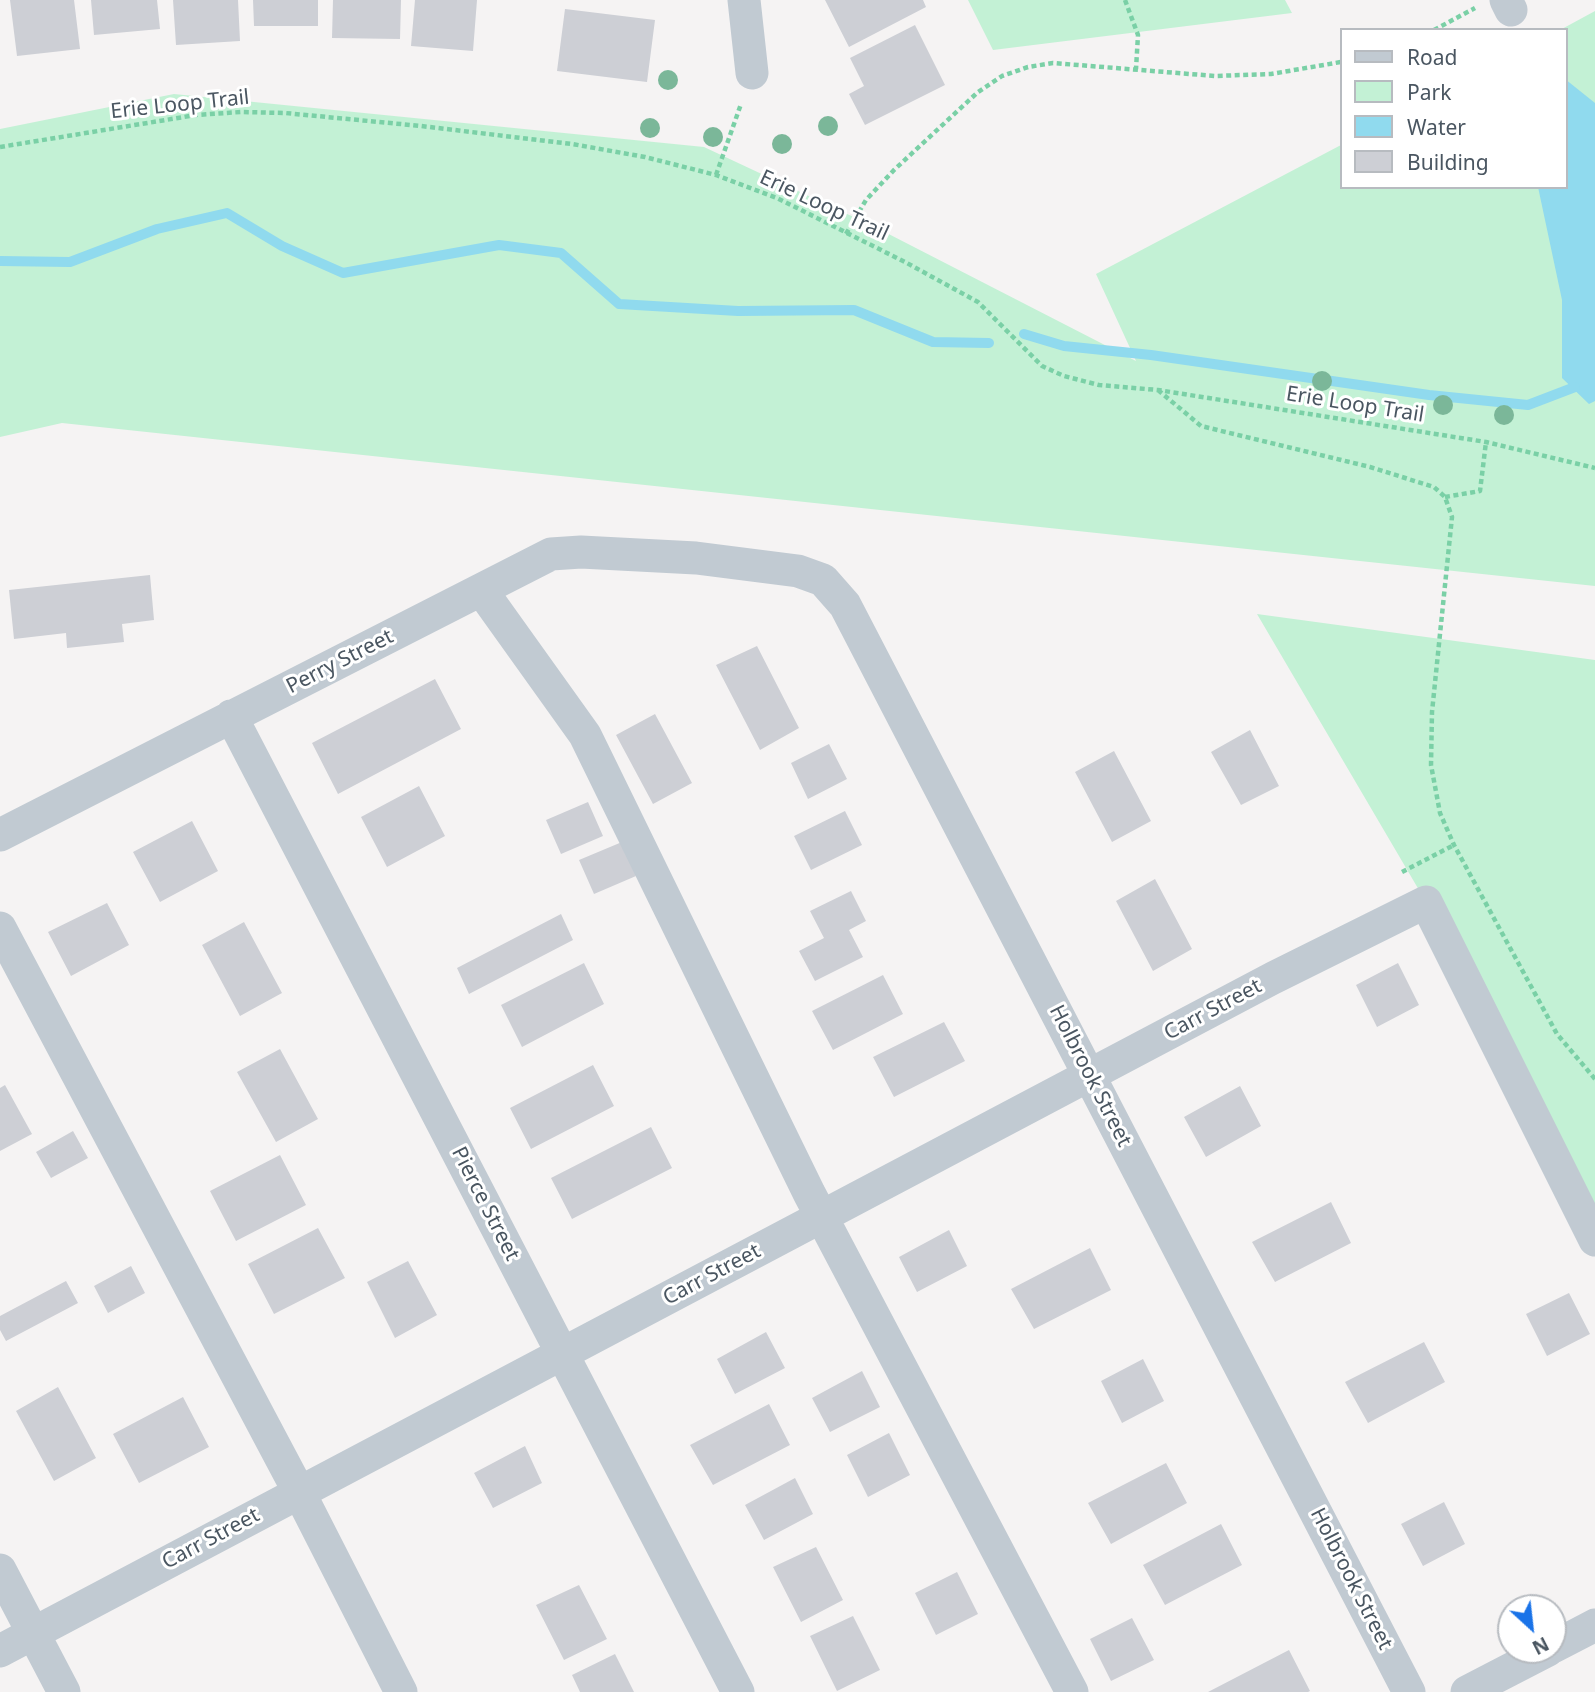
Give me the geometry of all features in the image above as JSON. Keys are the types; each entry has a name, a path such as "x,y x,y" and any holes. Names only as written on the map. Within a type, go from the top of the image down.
{"street":[{"path":"744,0 752,74"},
{"name":"Perry Street","path":"0,835 551,554 581,552 696,558"},
{"name":"Holbrook Street","path":"696,558 798,570 823,580 845,605 1409,1692"},
{"path":"482,591 585,735 822,1217 1072,1692"},
{"name":"Pierce Street","path":"231,716 738,1692"},
{"name":"Carr Street","path":"0,1651 1273,978 1426,902 1595,1240"},
{"path":"0,928 299,1492 401,1692"},
{"path":"0,1570 64,1692"},
{"path":"1567,1640 1595,1625"},
{"path":"1467,1692 1521,1664"}],"path":[{"path":"1125,0 1138,35 1136,69"},
{"path":"1439,28 1500,5"},
{"path":"846,234 866,200 894,170 967,101 1002,76 1028,67 1053,63 1215,76 1260,75 1340,62"},
{"name":"Erie Loop Trail","path":"0,147 196,115 241,111 421,126 572,144 645,157 716,176 777,198 905,262 978,302 1042,366 1064,376 1099,386 1158,390 1486,442 1595,468"},
{"path":"716,176 734,124"},
{"path":"1158,390 1201,426 1370,467 1434,486 1445,497 1452,517 1432,712 1430,765 1440,813 1454,845 1557,1034 1595,1079"},
{"path":"1445,497 1480,491 1486,442"}],"green space":[{"path":"968,0 1285,0 1292,13 993,50"},
{"path":"1595,11 1595,586 62,423 0,437 0,129 174,94 704,147 875,227 1136,361 1096,274 1340,146 1340,189 1567,189 1567,28 1564,28"},
{"path":"1257,614 1595,660 1595,1240 1426,902"}],"water":[{"path":"1567,81 1595,103 1595,401 1589,404 1562,378 1562,300 1538,189 1567,189"}],"building":[{"path":"10,0 74,0 80,49 17,56"},
{"path":"91,0 157,0 160,29 94,35"},
{"path":"173,0 238,0 240,41 176,45"},
{"path":"253,0 318,0 318,26 254,26"},
{"path":"333,0 401,0 400,39 332,38"},
{"path":"415,0 477,0 473,51 411,46"},
{"path":"825,0 923,0 926,7 849,47"},
{"path":"565,9 655,20 647,82 557,71"},
{"path":"915,25 945,85 865,125 849,94 864,86 850,58"},
{"path":"150,575 154,620 122,624 124,642 67,648 66,633 14,639 9,590"},
{"path":"757,646 799,728 760,750 716,665"},
{"path":"435,679 461,729 338,794 312,743"},
{"path":"655,714 692,783 653,804 616,735"},
{"path":"1250,730 1279,786 1241,805 1211,752"},
{"path":"829,744 847,779 808,799 791,763"},
{"path":"1114,751 1151,821 1112,842 1075,772"},
{"path":"419,786 445,836 387,867 361,817"},
{"path":"588,802 603,836 561,854 546,820"},
{"path":"845,811 862,845 811,870 794,836"},
{"path":"192,821 218,871 160,902 133,852"},
{"path":"622,842 636,876 594,894 579,860"},
{"path":"1155,879 1192,949 1153,971 1116,901"},
{"path":"851,891 866,921 849,930 863,957 815,981 799,951 824,938 810,911"},
{"path":"107,903 129,945 71,976 48,932"},
{"path":"561,914 573,940 469,994 457,968"},
{"path":"244,922 282,993 240,1016 202,945"},
{"path":"584,963 604,1004 522,1047 501,1005"},
{"path":"1398,963 1419,1005 1377,1027 1356,985"},
{"path":"883,975 903,1014 833,1050 812,1011"},
{"path":"944,1022 965,1061 894,1097 873,1057"},
{"path":"280,1049 318,1119 276,1142 237,1072"},
{"path":"593,1065 614,1106 531,1149 510,1108"},
{"path":"5,1085 32,1134 0,1151 0,1088"},
{"path":"1240,1086 1261,1126 1206,1157 1184,1117"},
{"path":"651,1127 672,1168 572,1219 551,1178"},
{"path":"73,1131 88,1158 51,1178 36,1152"},
{"path":"280,1155 306,1205 236,1241 210,1191"},
{"path":"1331,1202 1351,1243 1275,1282 1252,1242"},
{"path":"318,1228 345,1278 274,1314 248,1264"},
{"path":"949,1230 967,1266 917,1292 899,1257"},
{"path":"1090,1248 1111,1290 1034,1329 1011,1289"},
{"path":"408,1261 437,1315 395,1338 367,1282"},
{"path":"131,1266 145,1293 108,1313 94,1286"},
{"path":"66,1281 78,1303 6,1341 0,1330 0,1316"},
{"path":"1569,1293 1590,1334 1547,1356 1526,1314"},
{"path":"766,1332 785,1368 735,1394 717,1359"},
{"path":"1424,1342 1445,1382 1368,1423 1345,1382"},
{"path":"1143,1359 1164,1401 1122,1423 1101,1381"},
{"path":"862,1371 880,1407 830,1432 812,1398"},
{"path":"58,1387 96,1458 54,1481 16,1411"},
{"path":"183,1397 209,1447 139,1483 113,1434"},
{"path":"769,1404 790,1445 713,1485 690,1445"},
{"path":"889,1433 910,1475 868,1497 847,1455"},
{"path":"525,1446 542,1483 493,1508 474,1473"},
{"path":"1166,1463 1187,1503 1111,1544 1088,1503"},
{"path":"795,1478 813,1514 764,1540 745,1505"},
{"path":"1444,1502 1465,1544 1423,1566 1401,1524"},
{"path":"1221,1524 1242,1565 1165,1605 1143,1565"},
{"path":"816,1547 843,1600 801,1622 773,1567"},
{"path":"957,1572 978,1614 936,1635 915,1593"},
{"path":"579,1585 607,1639 564,1660 536,1605"},
{"path":"853,1616 880,1670 837,1691 810,1636"},
{"path":"1132,1618 1154,1660 1111,1681 1090,1639"},
{"path":"1289,1650 1310,1691 1208,1692"},
{"path":"615,1654 634,1692 580,1692 572,1675"}],"waterway":[{"path":"0,261 70,262 157,229 227,213 282,246 343,273 499,245 561,253 619,304 738,311 854,310 933,342 989,343"},
{"path":"1024,334 1064,346 1151,355 1429,395 1528,405 1575,387"}]}
